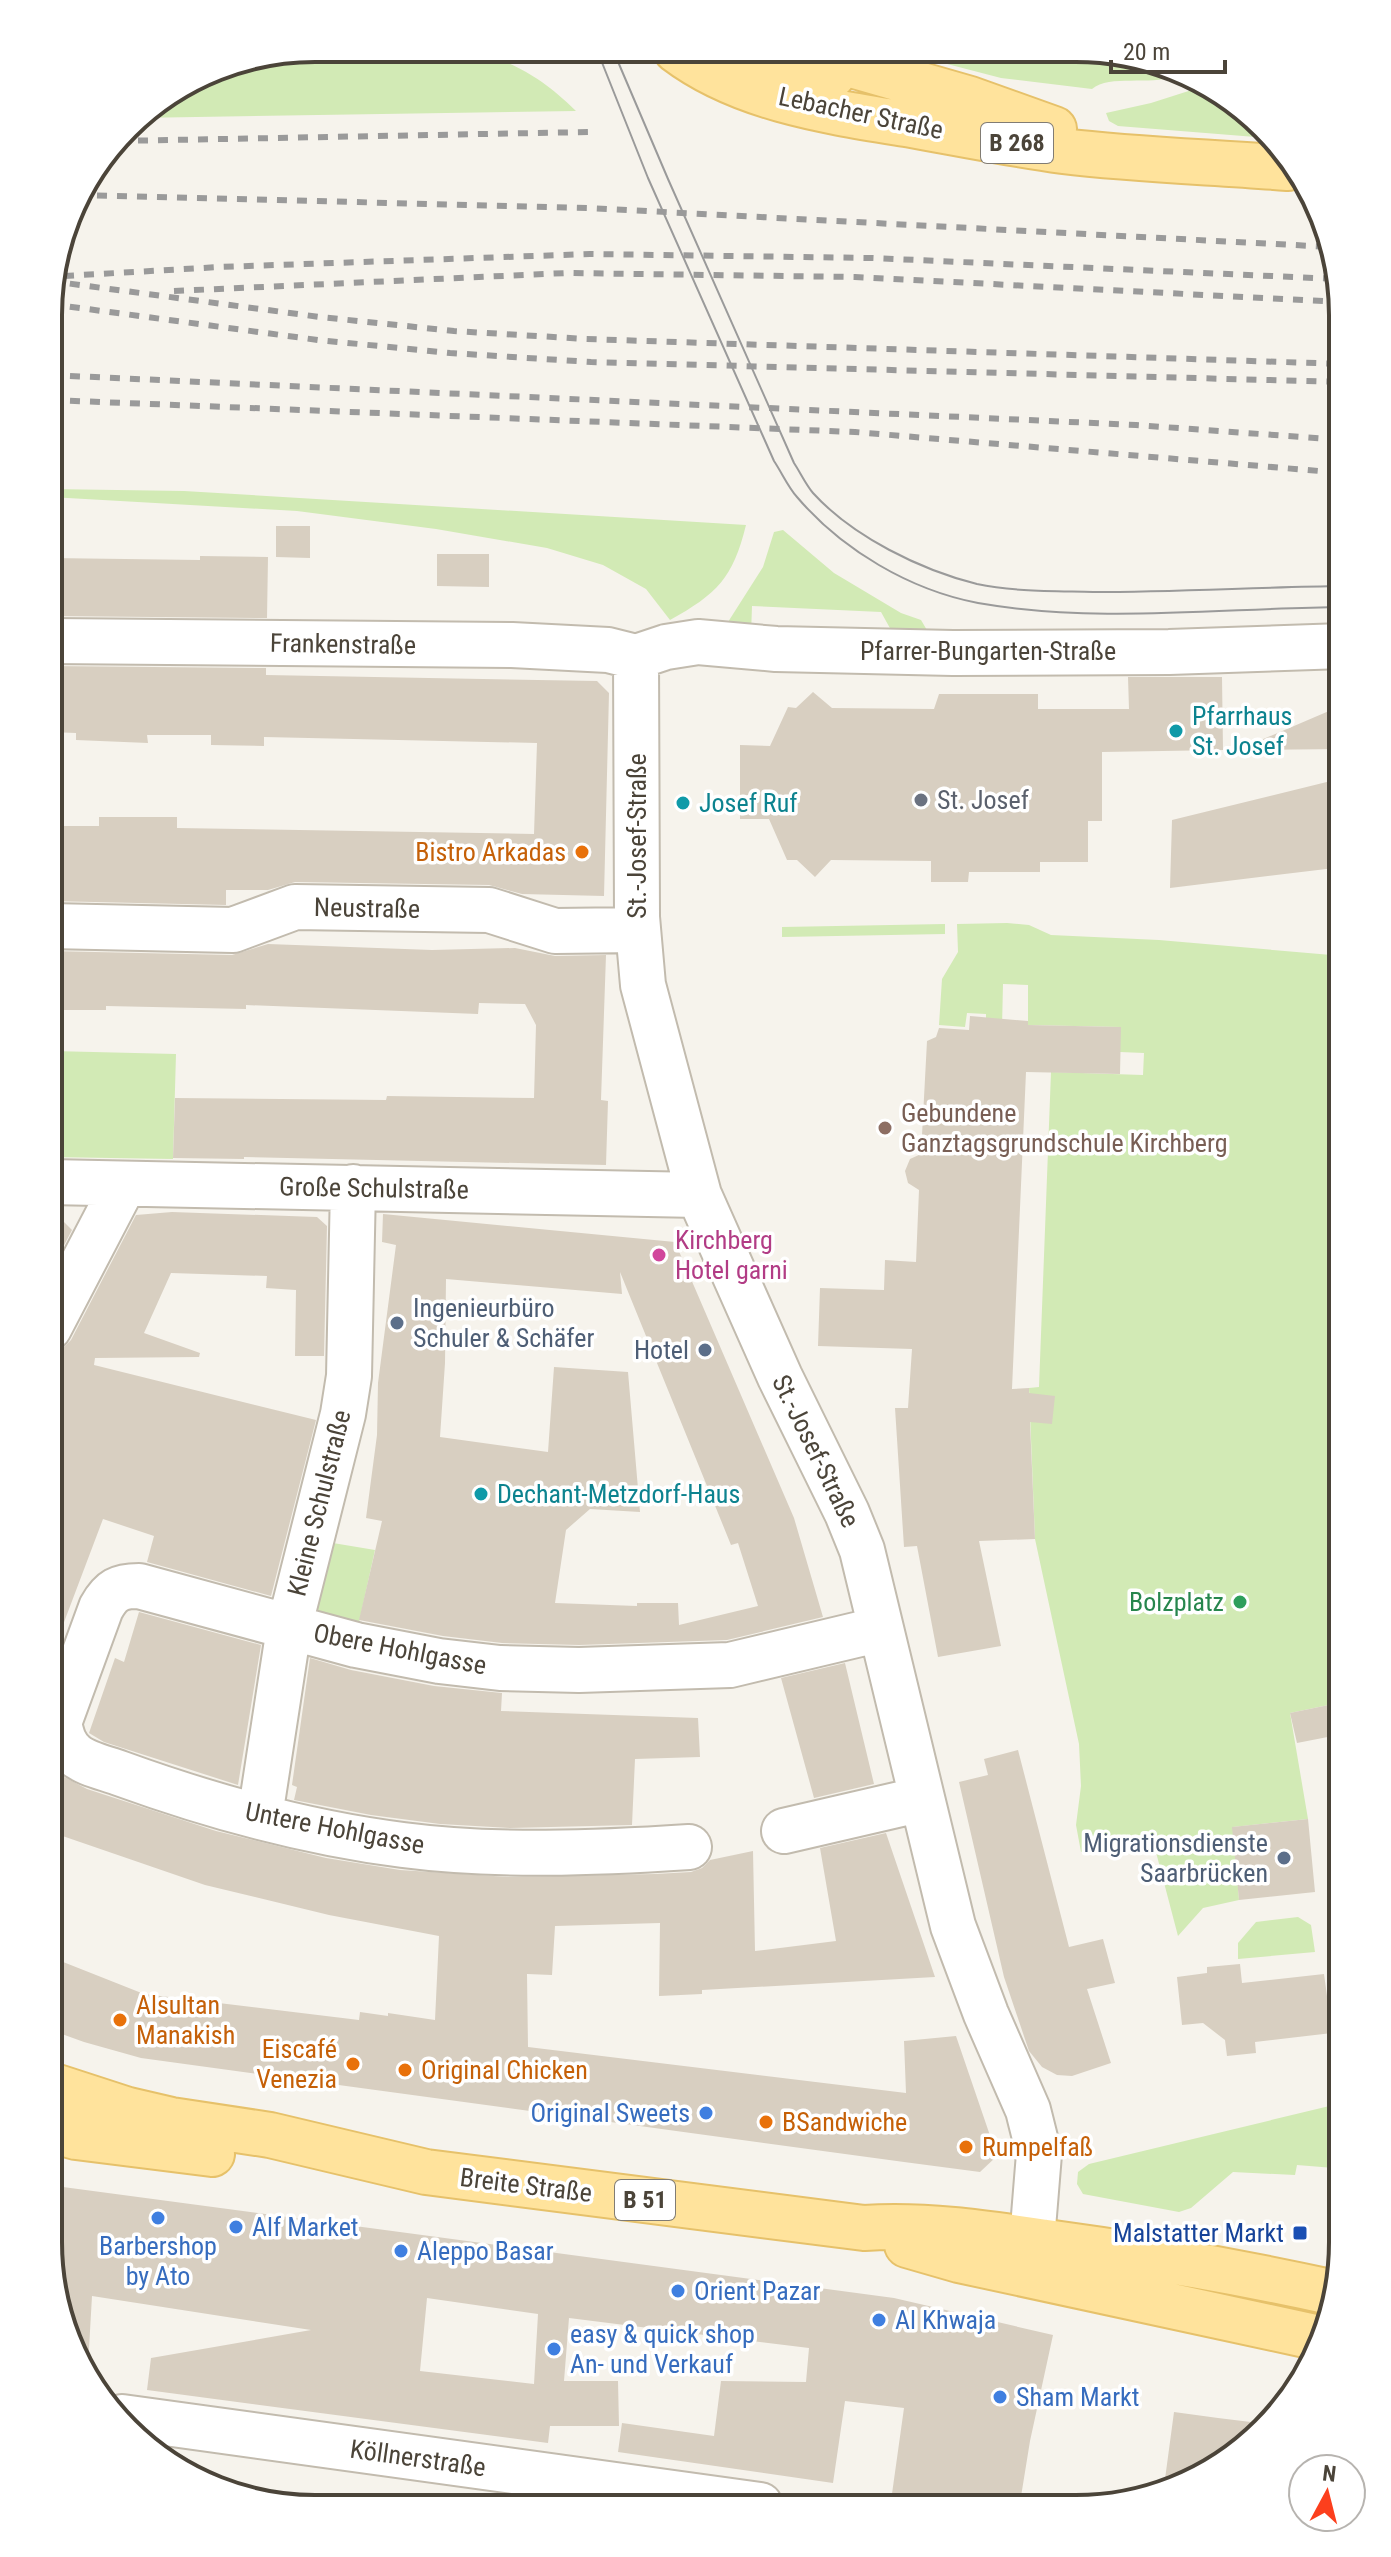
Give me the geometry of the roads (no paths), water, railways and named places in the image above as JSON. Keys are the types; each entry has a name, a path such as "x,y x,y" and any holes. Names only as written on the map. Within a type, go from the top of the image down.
{"main road":[{"name":"Lebacher Straße","path":"692,62 734,84 817,107 1063,151 1280,167"},
{"name":"B 268","path":"773,62 871,84 926,86"},
{"name":"Lebacher Straße","path":"842,62 1152,157"},
{"name":"Breite Straße","path":"62,2089 171,2120 270,2135 426,2172"},
{"name":"Breite Straße","path":"62,2133 204,2153 426,2172 864,2228 903,2244 959,2260 1029,2257 1113,2271"},
{"name":"B 51","path":"1113,2271 1208,2266 1324,2291"},
{"name":"B 51","path":"1113,2271 1311,2335"}],"street":[{"name":"Frankenstraße","path":"62,641 512,645 608,650 636,657"},
{"name":"Pfarrer-Bungarten-Straße","path":"636,657 666,647 698,642 776,649 953,653 1137,653 1329,646"},
{"name":"St.-Josef-Straße","path":"636,657 637,930 643,985 699,1195 862,1550 953,1926 986,2014 1028,2110 1039,2154 1029,2257"},
{"name":"Neustraße","path":"62,926 233,930 295,907 489,910 555,931 637,930"},
{"name":"Große Schulstraße","path":"62,1182 699,1195"},
{"path":"62,1303 124,1184"},
{"name":"Kleine Schulstraße","path":"260,1816 289,1628 343,1414 349,1376 353,1187"},
{"name":"Obere Hohlgasse","path":"62,1715 101,1608 109,1593 123,1586 139,1586 356,1645 439,1661 500,1668 579,1670 730,1665 881,1629"},
{"name":"Untere Hohlgasse","path":"62,1740 76,1756 149,1784 260,1816 403,1845 610,1852 689,1847"},
{"path":"784,1831 922,1799"},
{"name":"Köllnerstraße","path":"135,2419 688,2495"}],"tram line":[{"path":"602,62 648,178 774,461 797,497 856,550 903,578 927,588 978,603 1023,609 1114,614 1329,607"},
{"path":"618,62 794,463 813,493 848,524 889,550 933,570 977,584 1006,588 1124,592 1329,586"}],"railway":[{"path":"132,141 589,132"},
{"path":"93,195 588,208 1319,246"},
{"path":"65,276 220,267 590,254 872,258 1326,279"},
{"path":"174,291 567,273 855,277 1328,301"},
{"path":"64,283 320,317 454,331 586,339 1329,364"},
{"path":"63,306 318,340 591,362 1329,382"},
{"path":"62,376 1136,425 1329,439"},
{"path":"62,400 855,432 1329,472"}],"place":[{"name":"Pfarrhaus St. Josef","path":"1176,731"},
{"name":"St. Josef","path":"921,800"},
{"name":"Josef Ruf","path":"683,803"},
{"name":"Bistro Arkadas","path":"582,852"},
{"name":"Gebundene Ganztagsgrundschule Kirchberg","path":"885,1128"},
{"name":"Kirchberg Hotel garni","path":"659,1255"},
{"name":"Ingenieurbüro Schuler & Schäfer","path":"397,1323"},
{"name":"Hotel","path":"705,1350"},
{"name":"Dechant-Metzdorf-Haus","path":"481,1494"},
{"name":"Bolzplatz","path":"1240,1602"},
{"name":"Migrationsdienste Saarbrücken","path":"1284,1858"},
{"name":"Alsultan Manakish","path":"120,2020"},
{"name":"Eiscafé Venezia","path":"353,2064"},
{"name":"Original Chicken","path":"405,2070"},
{"name":"Original Sweets","path":"706,2113"},
{"name":"BSandwiche","path":"766,2122"},
{"name":"Rumpelfaß","path":"966,2147"},
{"name":"Barbershop by Ato","path":"158,2218"},
{"name":"Alf Market","path":"236,2227"},
{"name":"Malstatter Markt","path":"1300,2233"},
{"name":"Aleppo Basar","path":"401,2251"},
{"name":"Orient Pazar","path":"678,2291"},
{"name":"Al Khwaja","path":"879,2320"},
{"name":"easy & quick shop An- und Verkauf","path":"554,2349"},
{"name":"Sham Markt","path":"1000,2397"}]}
